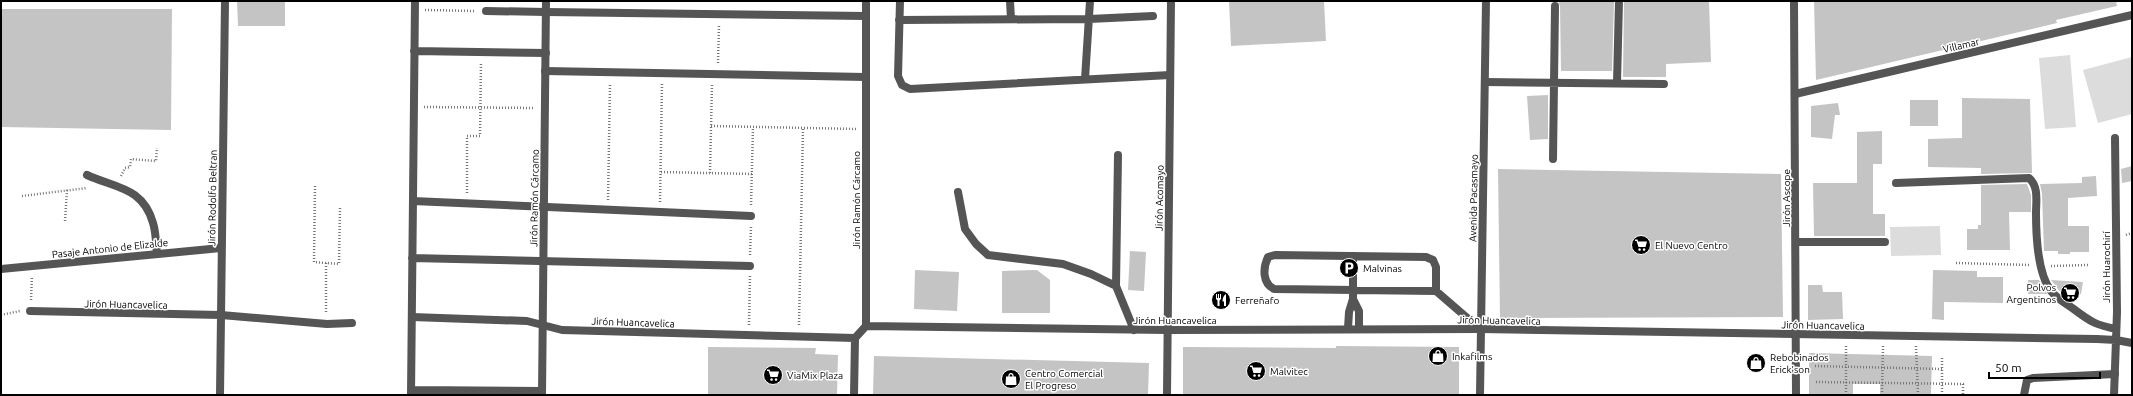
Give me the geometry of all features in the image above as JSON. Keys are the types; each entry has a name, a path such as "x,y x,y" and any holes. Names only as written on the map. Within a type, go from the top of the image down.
{"street":[{"name":"Jirón Rodolfo Beltran","path":"220,395 225,1"},
{"path":"415,1 411,392 542,393"},
{"name":"Jirón Ramón Cárcamo","path":"542,393 546,1"},
{"name":"Jirón Ramón Cárcamo","path":"866,1 866,326"},
{"path":"900,1 898,76 902,85 910,89 1170,75"},
{"path":"1010,1 1011,19"},
{"path":"1085,79 1090,1"},
{"name":"Jirón Acomayo","path":"1166,395 1171,1"},
{"name":"Avenida Pacasmayo","path":"1480,395 1486,1"},
{"path":"1617,83 1619,1"},
{"name":"Jirón Ascope","path":"1794,1 1797,335 1796,395"},
{"path":"1553,159 1555,6"},
{"path":"486,11 866,16"},
{"name":"Villamar","path":"1795,94 2132,14"},
{"path":"900,20 1089,19 1153,16"},
{"path":"414,51 546,53"},
{"path":"545,70 865,77"},
{"path":"1485,82 1664,84"},
{"name":"Jirón Huarochirí","path":"2114,395 2116,340 2115,138"},
{"path":"1118,155 1116,286 1134,330"},
{"path":"86,175 116,186 140,198 154,223 157,254"},
{"path":"1896,183 2030,178 2034,182 2036,189 2036,218 2041,266 2047,286 2057,298 2091,323 2116,329"},
{"path":"958,192 965,229 976,244 988,255 1063,264 1091,274 1116,286"},
{"path":"413,201 467,202 544,207 751,216"},
{"path":"1796,242 1885,242"},
{"name":"Pasaje Antonio de Elizalde","path":"1,269 221,248"},
{"path":"1436,291 1436,267 1433,260 1426,257 1275,255 1268,257 1265,264 1266,281 1268,286 1274,289 1436,291 1480,329"},
{"path":"1348,328 1348,312 1353,299 1354,290 1353,256"},
{"path":"412,258 750,266"},
{"path":"1353,299 1359,311 1359,328"},
{"name":"Jirón Huancavelica","path":"30,311 221,315 327,324 352,323"},
{"name":"Jirón Huancavelica","path":"412,318 527,321 562,330 855,338"},
{"path":"854,395 855,338 866,326"},
{"name":"Jirón Huancavelica","path":"866,326 1134,330 1348,328 1480,329 2116,340 2132,343"},
{"path":"2024,395 2027,380 2032,378 2115,374"}],"path":[{"path":"415,10 486,11"},
{"path":"710,173 711,126 719,14"},
{"path":"467,202 467,136 480,136 481,52"},
{"path":"608,210 611,72"},
{"path":"660,212 662,73"},
{"path":"414,107 545,108"},
{"path":"711,126 866,129"},
{"path":"748,336 753,127"},
{"path":"799,337 803,128"},
{"path":"116,186 125,168 130,167 131,159 156,161 157,148"},
{"path":"660,172 752,174"},
{"path":"315,186 314,262 339,264 340,207"},
{"path":"22,196 90,188"},
{"path":"65,222 67,190"},
{"path":"326,263 327,324"},
{"path":"1956,263 2041,266 2088,265"},
{"path":"1,315 30,311 32,266"},
{"path":"1846,336 1846,395"},
{"path":"1882,395 1883,336"},
{"path":"1916,336 1916,384 1918,395"},
{"path":"1942,356 1942,395"},
{"path":"1815,366 1942,369"},
{"path":"1816,382 1963,384 1963,395"}],"shaded area":[{"path":"2070,55 2076,127 2045,129 2039,58"},
{"path":"2132,57 2132,114 2098,123 2083,70"},
{"path":"1940,226 1941,255 1891,256 1890,227"}],"building":[{"path":"237,1 285,1 285,26 238,26"},
{"path":"1229,1 1324,1 1326,41 1231,46"},
{"path":"1558,1 1614,1 1612,71 1561,71 1560,6"},
{"path":"1624,1 1709,1 1711,62 1666,64 1666,77 1623,77"},
{"path":"1814,1 2116,1 2117,6 2056,20 2057,23 1816,80"},
{"path":"1,9 172,9 171,130 1,127"},
{"path":"1548,95 1548,139 1530,140 1527,96"},
{"path":"1962,98 2030,99 2032,173 1981,174 1981,168 1928,167 1928,139 1962,138"},
{"path":"1910,100 1938,100 1938,126 1910,126"},
{"path":"1838,103 1840,115 1835,115 1832,139 1811,137 1811,106"},
{"path":"1882,131 1882,164 1873,164 1873,214 1885,214 1885,236 1814,236 1813,183 1857,183 1857,132"},
{"path":"2132,166 2132,181 2122,183 2121,169"},
{"name":"El Nuevo Centro","path":"1498,169 1781,174 1783,317 1500,318"},
{"path":"2096,176 2097,196 2068,198 2068,226 2089,226 2089,252 2070,252 2070,254 2058,254 2058,251 2044,251 2042,194 2040,184 2082,183 2082,177"},
{"path":"2027,184 2031,195 2031,212 2009,212 2010,250 1967,250 1967,229 1978,229 1978,225 1981,225 1981,185"},
{"path":"1130,251 1146,252 1144,291 1128,290"},
{"path":"915,270 959,272 957,311 914,309"},
{"path":"1037,270 1050,280 1050,313 1002,313 1002,271"},
{"path":"1933,270 1977,271 1977,277 2003,277 2003,303 1944,302 1944,320 1932,319"},
{"path":"2028,280 2039,280 2047,294 2028,294"},
{"path":"2051,280 2083,282 2081,294 2062,294"},
{"path":"1808,285 1822,285 1823,292 1842,292 1843,319 1808,320"},
{"path":"1336,346 1459,347 1459,395 1183,395 1183,347 1336,348"},
{"name":"ViaMix Plaza","path":"708,347 816,348 815,354 838,355 837,395 708,395"},
{"path":"1809,353 1932,356 1931,395 1880,395 1880,384 1853,384 1853,395 1809,395"},
{"name":"Centro Comercial El Progreso","path":"874,356 1149,363 1148,395 873,395"}],"place":[{"name":"El Nuevo Centro","path":"1641,245"},
{"name":"Malvinas","path":"1349,268"},
{"name":"Polvos Argentinos","path":"2070,293"},
{"name":"Ferreñafo","path":"1221,300"},
{"name":"Inkafilms","path":"1438,356"},
{"name":"Rebobinados Erick'son","path":"1756,363"},
{"name":"Malvitec","path":"1256,371"},
{"name":"ViaMix Plaza","path":"773,375"},
{"name":"Centro Comercial El Progreso","path":"1011,379"}]}
